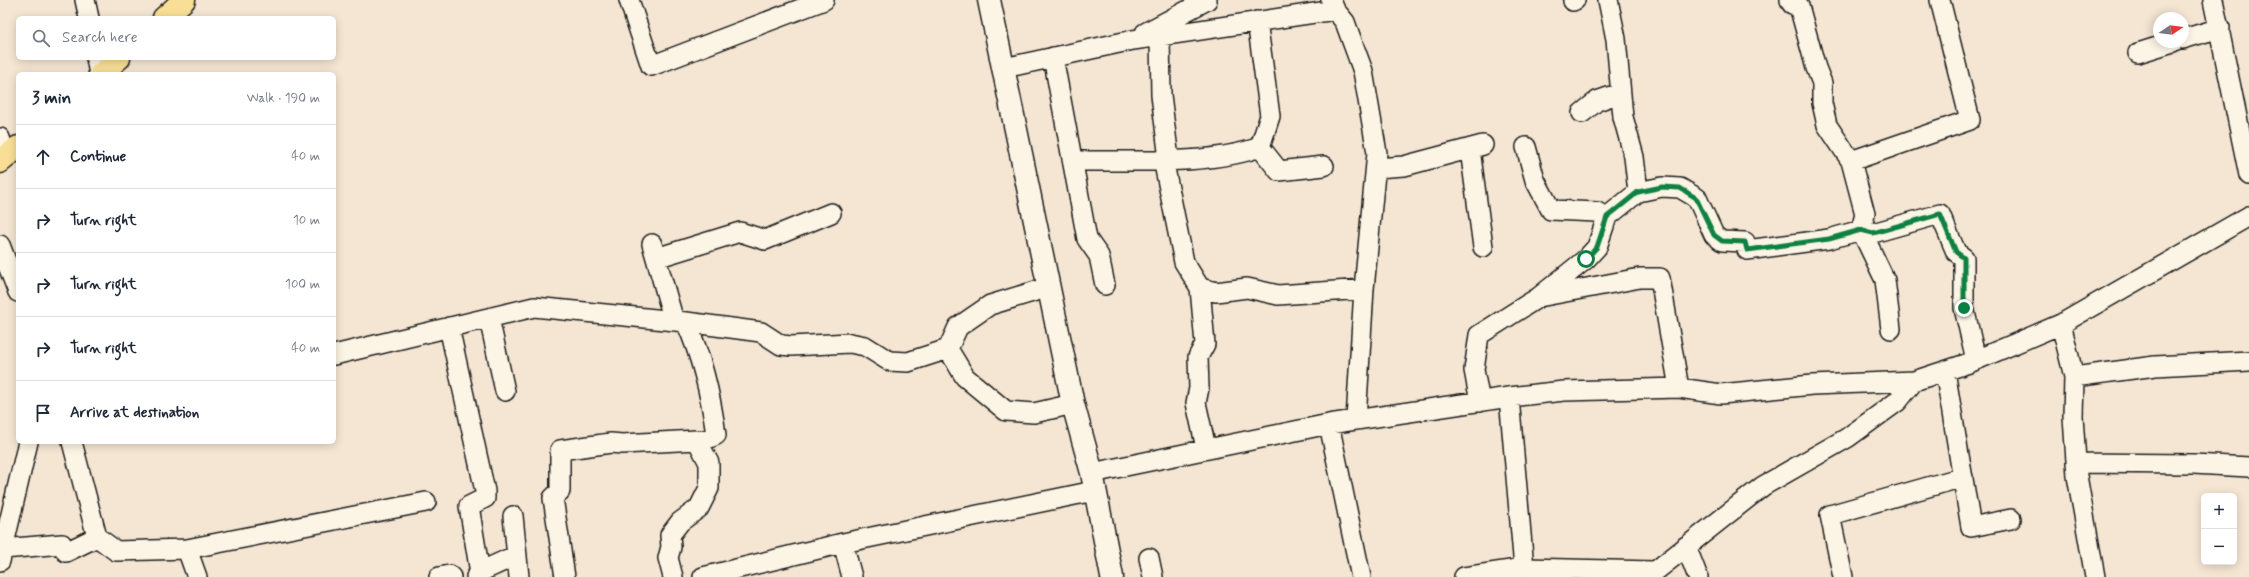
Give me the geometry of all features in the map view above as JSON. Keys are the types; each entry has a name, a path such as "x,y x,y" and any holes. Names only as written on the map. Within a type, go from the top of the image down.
{"highway":[{"path":"166,16 184,0"},
{"path":"102,72 117,60"}],"main road":[{"path":"989,0 1073,404 1093,482 1112,577"}],"street":[{"path":"85,0 88,16"},
{"path":"629,0 651,66 824,0"},
{"path":"1133,40 1206,0"},
{"path":"1608,0 1616,39 1622,117 1634,157 1638,192"},
{"path":"1790,0 1792,4 1799,6 1816,68 1822,83 1822,103 1827,125 1851,161 1864,214 1861,230 1885,280 1891,329"},
{"path":"1851,161 1970,120 1940,0"},
{"path":"2213,0 2220,28 2231,93 2249,175"},
{"path":"1004,68 1133,40 1257,22 1333,5 1345,22 1363,71 1377,153 1364,289 1356,420"},
{"path":"1257,22 1270,116 1260,147"},
{"path":"2189,37 2220,28"},
{"path":"1160,36 1161,95 1166,159 1184,262 1200,288 1205,344 1198,357 1199,388 1196,403 1206,448"},
{"path":"2138,53 2154,48"},
{"path":"1053,57 1088,239 1099,256 1105,285"},
{"path":"96,60 100,72"},
{"path":"1582,113 1597,101 1620,93"},
{"path":"1073,161 1166,159 1242,154 1260,147"},
{"path":"1260,147 1279,171 1324,166"},
{"path":"1376,168 1404,166 1477,147 1483,247"},
{"path":"1526,147 1535,180 1552,210 1597,212 1607,217"},
{"path":"1480,402 1474,370 1479,335 1539,296 1586,259 1597,247 1607,217 1638,192 1662,187 1680,188 1696,198 1714,235 1722,241 1745,242 1747,250 1829,239 1861,230 1873,233 1940,214 1956,252 1964,258 1964,308 1976,360"},
{"path":"565,577 553,498 560,491 560,450 611,443 622,444 705,440 716,435 713,411 697,346 680,321 654,251 740,232 765,240 831,213"},
{"path":"702,577 1093,482 1206,448 1329,424 1509,397 1564,392 1679,388 1721,394 1812,385 1914,381 1976,360 2061,324 2249,216"},
{"path":"0,245 16,287"},
{"path":"1539,296 1640,278 1660,278 1679,388"},
{"path":"336,355 534,308 680,321 761,332 781,344 791,346 850,343 865,346 889,361 908,362 948,349 958,327 990,306 1049,287"},
{"path":"1200,288 1216,292 1247,288 1278,295 1364,289"},
{"path":"489,318 505,391"},
{"path":"2061,324 2074,377 2073,417 2076,463 2095,577"},
{"path":"449,327 485,491 485,498 469,506 478,575 517,555"},
{"path":"948,349 965,376 1006,411 1034,413 1073,404"},
{"path":"2074,377 2155,366 2249,361"},
{"path":"1945,371 1971,527 2011,518"},
{"path":"1464,577 1489,575 1524,568 1651,574 1763,486 1847,438 1892,406 1898,401 1914,381"},
{"path":"1509,397 1524,568"},
{"path":"1329,424 1361,577"},
{"path":"673,577 668,558 671,547 670,535 680,522 699,508 709,488 709,463 697,440"},
{"path":"28,444 2,555 62,544 66,552 97,538"},
{"path":"73,444 97,538 116,551 188,549 426,502"},
{"path":"2076,463 2192,464 2249,467"},
{"path":"1843,577 1830,515 1963,477"},
{"path":"513,516 519,577"},
{"path":"843,543 852,577"},
{"path":"1686,546 1698,577"},
{"path":"188,549 197,577"},
{"path":"1149,558 1153,577"},
{"path":"439,577 449,575 451,577"}],"route":[{"path":"1586,259 1597,247 1607,217 1638,192 1662,187 1680,188 1696,198 1714,235 1722,241 1745,242 1747,250 1829,239 1861,230 1873,233 1940,214 1956,252 1964,258 1964,308"}]}
